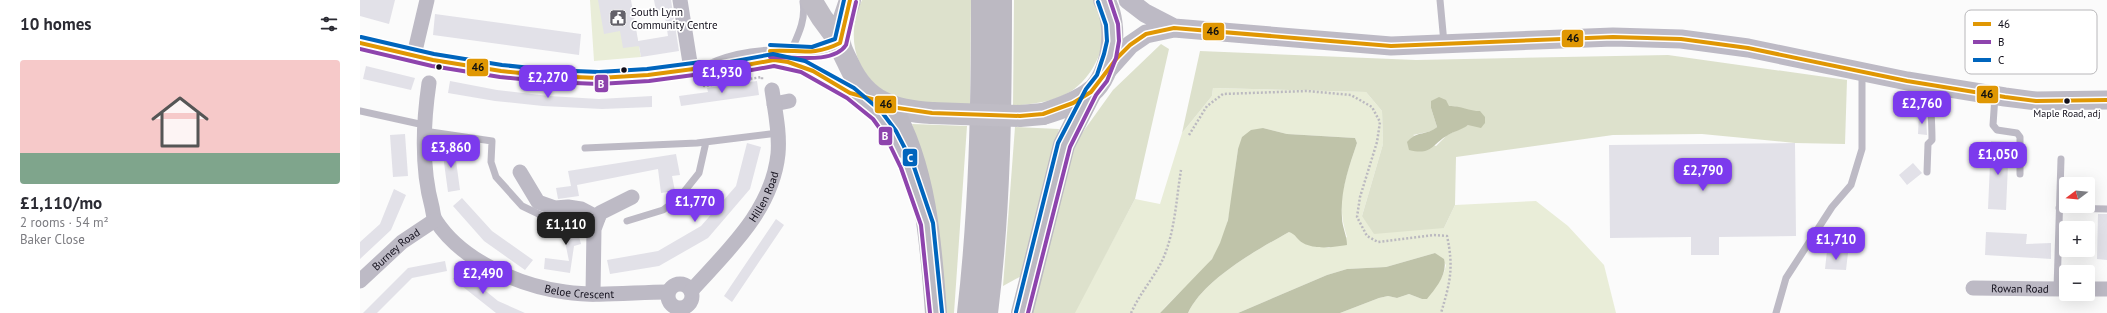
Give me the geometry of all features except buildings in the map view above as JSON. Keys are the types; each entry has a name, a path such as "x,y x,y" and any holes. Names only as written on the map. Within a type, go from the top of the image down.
{"highway":[{"path":"968,313 978,190 982,82 982,0"},
{"path":"987,313 997,199 1001,82 1001,0"},
{"path":"1022,313 1064,145 1096,85"},
{"path":"885,104 910,144 927,224 936,313"}],"main road":[{"path":"812,0 822,18 840,42 852,72 863,87 885,104 932,113 1020,116 1043,114 1060,109 1096,85 1110,56 1113,41 1112,24 1104,0"},
{"path":"840,42 850,0"}],"street":[{"path":"414,56 427,0"},
{"path":"360,43 414,56 501,71 550,76 599,78 648,75 696,69 680,0"},
{"path":"1128,0 1145,13 1189,29"},
{"path":"1096,85 1130,44 1146,34 1189,29 1347,44 1392,46 1613,37 1681,39 1748,48 1931,85 1995,96 2036,101 2107,100"},
{"name":"Beloe Crescent","path":"429,84 424,128 426,170 430,199 435,220 455,243 481,263 521,282 565,292 592,294 668,292"},
{"path":"773,97 789,101"},
{"name":"Hillen Road","path":"668,292 668,300 672,306 683,311 690,303 691,291 740,237 763,204 778,154 778,133 773,97"},
{"path":"520,172 538,202 555,208 568,207 581,209 598,218"},
{"path":"592,294 594,229 600,213 632,197"},
{"name":"Burney Road","path":"360,281 402,242 435,220"},
{"path":"668,292 678,284 686,285 691,291"},
{"name":"Rowan Road","path":"1973,288 2059,289"},
{"path":"2095,289 2107,289"}],"lane":[{"path":"791,51 802,26 804,11 803,0"},
{"path":"1440,0 1444,45"},
{"path":"696,69 717,59 767,51 791,51 808,54 820,53 840,42"},
{"path":"696,69 719,70 761,62 788,62 813,71 850,93 877,115 891,134 907,166 927,224"},
{"path":"1776,313 1786,278 1832,207 1851,185 1862,149 1862,71"},
{"path":"1927,172 1928,144 1932,140 1932,118 1929,105 1931,85"},
{"path":"850,93 885,104"},
{"path":"1995,96 1994,125 1997,130 2017,133 2020,138 2020,174"},
{"path":"360,111 424,128 492,142 491,162 496,177 522,206 545,217"},
{"path":"585,148 706,142 778,133"},
{"path":"627,221 663,210 680,198 698,172 706,142"},
{"path":"2060,177 2061,159"},
{"path":"2095,209 2107,209"},
{"path":"2059,213 2061,265"}],"path":[{"path":"696,69 704,86 762,77 764,91 773,97"},
{"path":"1189,135 1207,106 1223,94 1307,91 1344,94 1351,95 1372,107 1380,122 1377,142 1360,197 1357,217 1367,236 1378,242 1434,235 1447,236 1451,253 1450,283 1441,313"},
{"path":"1131,313 1137,299 1161,262 1172,229 1181,170"}],"shaded area":[{"path":"590,0 630,0 641,57 594,61"},
{"path":"862,0 971,0 970,105 906,102 898,100 877,86 868,77 862,67 854,46 855,23"},
{"path":"1014,0 1093,0 1100,14 1103,29 1101,49 1086,78 1071,91 1050,100 1013,106"},
{"path":"1161,44 1169,49 1135,199 1075,313 1031,313 1072,147 1113,90"},
{"path":"1200,51 1416,60 1668,55 1847,80 1845,144 1795,143 1702,134 1613,135 1456,157 1455,205 1444,228 1374,234 1362,216 1383,144 1382,111 1366,92 1213,88 1212,96 1182,133","holes":["1454,106 1467,111 1480,111 1468,125 1447,135 1436,146 1413,135 1432,131 1437,127 1431,108"]},
{"path":"1213,88 1366,92 1382,111 1383,144 1362,216 1444,228 1455,205 1536,201 1568,226 1604,265 1616,313 1340,313 1388,296 1397,298 1409,294 1422,299 1437,284 1445,271 1446,265 1435,253 1386,267 1347,269 1327,275 1238,313 1188,313 1196,300 1206,289 1232,266 1289,232 1294,233 1304,243 1329,248 1347,237 1342,212 1342,200 1343,189 1357,143 1355,138 1287,134 1263,128 1238,149 1227,222 1218,249 1205,267 1160,313 1074,313 1135,199 1160,204 1182,133 1212,96"},
{"path":"1439,97 1446,100 1449,106 1480,111 1485,117 1485,123 1481,128 1468,125 1443,138 1427,150 1409,150 1407,142 1411,138 1418,134 1433,130 1437,127 1431,108 1431,101"},
{"path":"912,124 967,126 954,313 945,313 927,175"},
{"path":"1015,127 1059,129 1025,274 1003,286"},
{"path":"1263,128 1287,134 1355,138 1357,143 1342,198 1342,221 1347,245 1337,247 1313,247 1303,243 1289,232 1232,266 1206,289 1196,300 1188,313 1160,313 1212,259 1220,243 1228,220 1238,149 1242,137 1251,130"},
{"path":"1435,253 1444,259 1445,265 1443,275 1427,299 1422,299 1409,294 1397,298 1388,296 1340,313 1238,313 1327,275 1347,269 1386,267"}],"transit line":[{"name":"C","path":"770,45 812,47 835,39 844,0"},
{"name":"46","path":"770,51 805,52 821,50 840,43 850,0"},
{"name":"B","path":"1028,313 1070,147 1096,95 1107,81 1116,58 1119,41 1118,24 1110,0"},
{"name":"B","path":"770,57 811,58 831,55 840,51 846,45 856,2"},
{"name":"C","path":"1016,312 1058,143 1086,89 1097,75 1104,54 1107,41 1106,25 1098,2"},
{"name":"46","path":"360,43 433,60 501,71 550,76 599,78 648,75 701,68 719,70 774,60 788,62 813,71 850,93 879,101 891,107 932,113 1020,116 1043,114 1073,103 1091,92 1117,58 1130,45 1146,34 1174,28 1391,46 1613,37 1681,39 1748,48 1907,81 2005,97 2036,101 2107,100"},
{"name":"C","path":"361,37 434,54 502,65 550,70 599,72 647,69 701,62 719,64 773,54 805,61 854,88 881,111 896,131 913,164 933,223 942,312"},
{"name":"B","path":"360,49 432,66 500,77 550,82 599,84 649,81 701,74 719,76 774,66 801,72 847,98 873,119 886,137 901,168 921,225 930,313"}],"place":[{"name":"South Lynn Community Centre","path":"618,18"},
{"name":"Maple Road, adj","path":"2067,101"}]}
